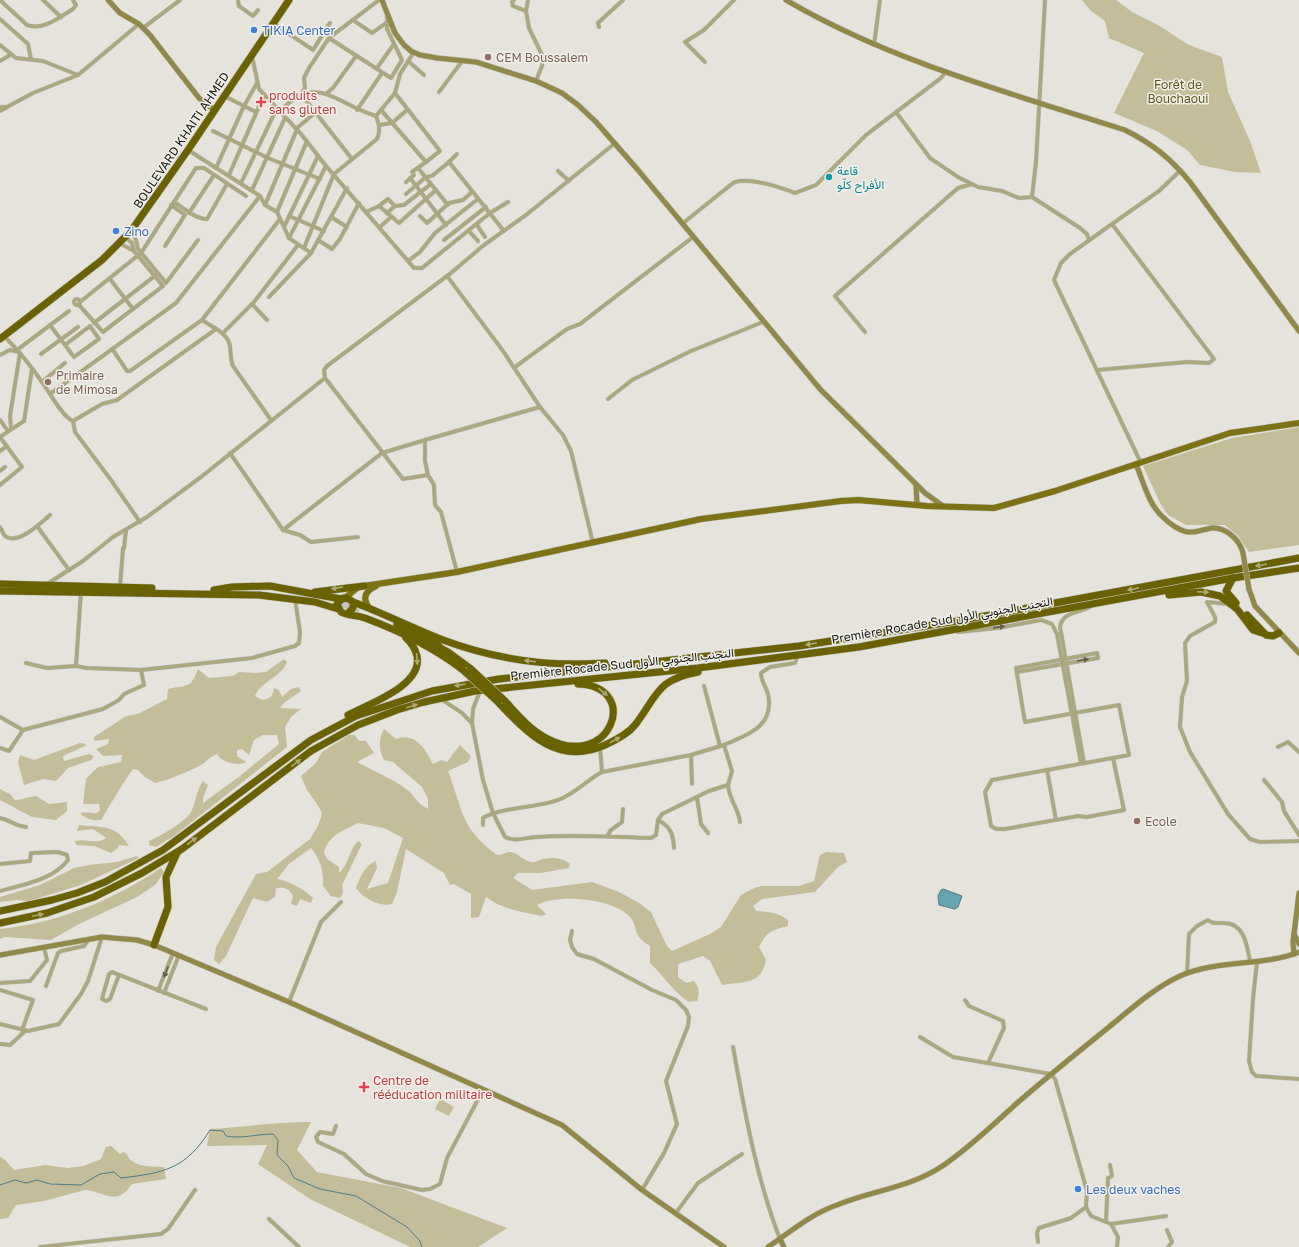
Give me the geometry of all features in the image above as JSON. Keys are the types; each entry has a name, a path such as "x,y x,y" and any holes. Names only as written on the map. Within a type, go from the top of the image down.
{"highway":[{"name":"BOULEVARD KHAITI AHMED","path":"2,337 102,260 131,231 188,150 289,0"},
{"name":"Première Rocade Sud التجنب الجنوبي الأول","path":"0,911 22,907 84,891 105,882 163,850 311,740 369,711 412,696 454,686 736,652 799,646 956,621 1299,558"},
{"name":"Première Rocade Sud التجنب الجنوبي الأول","path":"0,924 47,913 94,897 177,853 311,751 358,725 397,710 440,698 510,687 859,648 1233,578 1299,568"},
{"path":"1233,578 1227,588 1228,594 1262,633"},
{"path":"0,586 120,587 267,591 333,602"},
{"path":"0,586 81,591 252,595 321,603 338,609 341,612 362,617 394,630 440,653 502,701 522,728 548,745 570,752 584,751 600,747 625,734 635,726 656,693 667,683 679,676 758,660"},
{"path":"214,590 262,586 343,598 443,640 474,650"},
{"path":"309,593 364,586"},
{"path":"1150,594 1211,593 1232,604 1254,630 1270,636 1279,633"},
{"path":"338,609 337,604 343,598"},
{"path":"348,614 352,611 353,603"},
{"path":"353,603 359,612 448,652"},
{"path":"361,610 402,627 474,650 526,661 578,664 736,652"},
{"path":"402,627 448,652 471,669 502,701 537,733 546,738 568,745 578,746 596,742 604,736 612,723 613,712 611,702 602,690 595,687 578,684 510,687"},
{"path":"311,740 338,721 400,688 412,676 418,659 414,647 410,641 394,630"},
{"path":"154,945 168,906 166,886 168,873 177,853"},
{"path":"156,865 165,866 168,873"},
{"path":"0,906 22,907"}],"main road":[{"path":"108,0 120,13 141,26 150,34 199,98 214,110"},
{"path":"382,0 395,33 404,45 412,51 420,55 437,58 476,62 536,80 562,93 578,105 596,122 820,389 916,485 943,507"},
{"path":"786,0 850,35 874,45 1040,103 1125,130 1157,148 1181,170 1299,331"},
{"path":"353,603 355,593 358,590 378,585 457,572 701,519 858,500 943,507 994,508 1055,491 1230,433 1299,423"},
{"path":"1138,463 1155,508 1165,519 1182,530 1188,532 1214,528 1223,530 1238,541 1243,553 1249,589 1255,606 1299,654"},
{"path":"916,485 917,504"},
{"path":"343,598 357,588 364,586 403,581"},
{"path":"369,608 365,601 366,593 369,589 378,585"},
{"path":"768,1247 805,1221 836,1205 903,1186 929,1174 951,1159 1051,1074 1141,1002 1172,980 1187,974 1219,966 1286,957 1297,953 1297,942 1294,933 1299,893"},
{"path":"0,955 44,948 89,938 102,937 136,940 154,945 179,955 289,1002 562,1125 642,1190 724,1247"},
{"path":"1286,957 1297,942"},
{"path":"780,1239 784,1247"}],"street":[{"path":"0,0 32,27 44,26 75,8 76,5 73,0"},
{"path":"43,0 61,17"},
{"path":"0,112 47,87 78,75 141,26 180,0"},
{"path":"238,0 239,6 254,16 258,10"},
{"path":"301,94 305,88 304,78 309,68 329,38 379,0"},
{"path":"514,0 512,2 513,6 526,11"},
{"path":"528,0 526,11 531,35 543,58 542,66 536,80"},
{"path":"599,26 598,23 623,0"},
{"path":"706,62 685,42 704,30 734,0"},
{"path":"874,45 880,0"},
{"path":"1032,197 1040,103 1045,0"},
{"path":"329,38 391,78 402,60 386,23 387,13"},
{"path":"0,19 28,44 31,59"},
{"path":"353,20 372,34 386,23"},
{"path":"273,23 313,50 330,24"},
{"path":"377,68 394,44"},
{"path":"0,45 10,55 16,58 43,61 78,75"},
{"path":"376,116 395,93 400,74 412,55 412,51"},
{"path":"0,61 10,55"},
{"path":"252,55 257,83 264,95 307,141 326,166 414,268 420,269 477,225 490,213 508,202"},
{"path":"326,93 333,88 356,56"},
{"path":"439,92 463,60"},
{"path":"408,61 424,75"},
{"path":"682,224 732,183 740,179 776,186 795,193 816,184 866,135 941,78 946,71"},
{"path":"357,110 382,73"},
{"path":"216,168 244,106 257,83"},
{"path":"241,183 278,109 301,94 311,92 326,93 357,110 376,116"},
{"path":"395,93 440,151 418,168 406,182"},
{"path":"301,94 352,159"},
{"path":"229,175 264,95"},
{"path":"224,96 256,112"},
{"path":"0,106 7,107"},
{"path":"381,110 426,162"},
{"path":"379,125 392,123 407,110"},
{"path":"896,112 930,158 958,177 972,184 1002,191 1019,198 1032,197 1080,228 1089,240"},
{"path":"265,206 298,127 315,113"},
{"path":"304,248 334,174 377,138 379,134 379,125 376,116"},
{"path":"252,190 268,158 285,118"},
{"path":"213,131 268,158 320,179"},
{"path":"277,212 307,141"},
{"path":"428,475 403,479 325,378 324,370 327,366 447,276 484,245 526,215 614,144"},
{"path":"188,150 260,196 265,206 277,212 289,238 311,253"},
{"path":"406,194 426,177 432,176 457,154"},
{"path":"284,227 318,156"},
{"path":"449,162 504,231"},
{"path":"289,238 326,166"},
{"path":"125,236 132,243 136,250 140,255 156,275 163,286 103,332 94,323 80,303 140,255 196,168 204,168 246,196"},
{"path":"418,168 448,205"},
{"path":"1138,463 1097,370 1054,280 1061,263 1070,254 1159,191 1181,170"},
{"path":"558,171 569,181"},
{"path":"165,246 185,215 190,212 214,175"},
{"path":"410,178 446,225"},
{"path":"172,204 202,219 207,219 228,184"},
{"path":"388,213 395,206 404,205 431,184"},
{"path":"865,332 835,296 958,188 972,184"},
{"path":"269,297 311,253 346,188"},
{"path":"379,206 399,223 436,190"},
{"path":"420,216 427,223 448,205 466,198 472,192"},
{"path":"50,394 176,303 260,196"},
{"path":"466,198 470,205"},
{"path":"366,212 379,206 388,199 395,206"},
{"path":"408,261 420,252 436,233 478,199"},
{"path":"318,240 332,249 347,226 359,203"},
{"path":"172,204 185,215"},
{"path":"444,240 486,207"},
{"path":"289,216 324,231"},
{"path":"380,228 391,216"},
{"path":"331,217 347,226"},
{"path":"112,350 127,371 130,371 202,320 280,219"},
{"path":"1097,370 1187,362 1209,363 1214,359 1112,224"},
{"path":"477,225 485,236"},
{"path":"131,231 136,240 136,250"},
{"path":"469,231 478,241"},
{"path":"515,367 567,329 580,324 693,237"},
{"path":"140,255 166,283 198,240"},
{"path":"119,243 136,250"},
{"path":"223,334 252,304 298,245"},
{"path":"94,323 156,275"},
{"path":"447,276 515,367 540,407 563,435 571,452 593,543"},
{"path":"110,280 133,309"},
{"path":"252,304 267,320"},
{"path":"10,430 10,416 19,351 70,310"},
{"path":"202,320 223,334 229,343 230,358 233,366 271,420"},
{"path":"608,399 632,380 691,351 763,322"},
{"path":"50,325 61,340 74,357 99,339 90,326 65,345"},
{"path":"41,354 78,327"},
{"path":"73,421 102,404 117,400 216,329"},
{"path":"2,337 19,351 65,414 73,421 75,432 140,522"},
{"path":"0,355 10,350 19,351"},
{"path":"42,382 65,363"},
{"path":"0,485 22,466 0,437 24,421 32,369"},
{"path":"45,586 113,537 140,522 201,478 230,453 325,378"},
{"path":"283,530 382,453 540,407"},
{"path":"0,420 10,430"},
{"path":"425,440 425,461 428,475 433,480 435,505 441,512 457,572"},
{"path":"0,451 7,446"},
{"path":"230,453 283,530 300,535 311,542 358,537"},
{"path":"0,471 5,467"},
{"path":"0,527 5,535 11,538 19,538 50,515"},
{"path":"37,526 69,570"},
{"path":"120,587 126,530"},
{"path":"76,666 81,591"},
{"path":"26,663 47,668 76,666 87,668 141,670 266,656 295,646 300,640 295,599"},
{"path":"1232,604 1208,602 1206,604 1214,616 1215,622 1190,636 1185,643 1187,681 1182,697 1180,727 1190,752 1228,814 1250,839 1260,842 1299,841"},
{"path":"1082,763 1060,627 1061,620 1069,614 1086,609 1093,605"},
{"path":"946,632 968,631 1045,620 1052,624 1056,630 1064,658"},
{"path":"1097,653 1098,658 1017,670 1064,658 1097,653"},
{"path":"483,825 483,818 493,813 558,800 572,793 602,772 691,755 722,746 753,733 760,726 766,715 768,698 761,676 762,671 770,667 795,663 798,655"},
{"path":"0,748 9,751 23,730 103,709 119,700 124,694 144,684 141,670"},
{"path":"1017,670 1025,722 1119,704 1129,755 992,780 985,792 990,824 996,829 1005,829 1078,816 1087,817 1124,810 1114,758"},
{"path":"704,686 722,746 732,771 728,785 730,797 740,815 740,822"},
{"path":"480,691 473,710 472,723 483,780 493,813 505,837 510,839 556,836 650,838 656,835 658,820 662,814 697,797 728,785"},
{"path":"440,698 462,713 472,723"},
{"path":"0,717 23,730"},
{"path":"1278,747 1288,742 1299,752"},
{"path":"600,747 602,772"},
{"path":"691,755 692,784"},
{"path":"1047,770 1056,820"},
{"path":"1264,780 1282,802 1284,811 1299,835"},
{"path":"697,797 701,824 708,833"},
{"path":"607,836 611,830 621,824 623,809"},
{"path":"0,818 11,821 17,826 26,827"},
{"path":"658,820 668,826 673,834 674,848"},
{"path":"0,864 30,861 31,853 58,852 67,855 68,860 62,869 42,878 0,891"},
{"path":"289,1002 321,922 341,902"},
{"path":"1187,974 1189,934 1197,926 1208,920 1213,924 1232,925 1241,932 1247,942 1250,961"},
{"path":"572,931 570,940 572,947 577,954 594,959 652,990 676,1000 686,1010 689,1017 688,1026 666,1081 677,1124 664,1153 642,1190"},
{"path":"0,1024 24,1031 59,1024 81,994 88,981 102,937"},
{"path":"46,986 58,953 84,946 89,938"},
{"path":"0,984 30,981 47,960 44,948"},
{"path":"158,991 173,953"},
{"path":"164,993 179,955"},
{"path":"1257,961 1249,1061 1252,1072 1256,1076 1299,1078"},
{"path":"120,975 110,1000 106,1001 102,999 101,996 110,973 120,975 206,1009"},
{"path":"0,990 25,996 34,1000 24,1031 10,1045 0,1044"},
{"path":"965,1000 969,1006 1000,1019 1004,1024 1001,1036 988,1063"},
{"path":"920,1037 953,1057 1051,1074 1055,1079 1086,1191 1086,1207 1091,1216 1112,1224 1166,1216"},
{"path":"733,1047 752,1154 769,1211 780,1239"},
{"path":"336,1126 333,1134 320,1132 316,1137 318,1142 344,1154 366,1174 404,1186 430,1189 440,1184 447,1158 483,1090"},
{"path":"675,1214 698,1183 742,1154"},
{"path":"1106,1221 1108,1178 1112,1176 1110,1165"},
{"path":"40,1247 161,1234 168,1229 195,1190"},
{"path":"1038,1242 1036,1233 1038,1229 1071,1218 1079,1214 1086,1207"},
{"path":"269,1219 299,1247"},
{"path":"1112,1224 1118,1237 1117,1247"},
{"path":"1167,1230 1172,1242 1168,1247"}],"green space":[{"name":"Forêt de Bouchaoui","path":"1082,0 1116,0 1132,12 1158,25 1189,45 1222,57 1228,92 1250,141 1261,173 1235,172 1200,165 1187,150 1157,131 1114,113 1144,53 1109,38 1105,21 1091,11"},
{"path":"1299,427 1299,545 1249,552 1238,536 1225,525 1186,525 1168,515 1160,503 1143,466 1232,438"},
{"path":"284,659 287,662 284,667 276,676 262,686 255,696 262,700 267,699 271,697 274,688 279,690 282,697 291,689 299,687 301,691 284,703 280,708 301,709 291,717 285,727 287,747 174,836 156,847 149,845 149,841 160,836 185,819 192,810 199,788 203,781 208,785 203,798 203,803 240,776 279,744 277,735 263,735 254,740 249,755 242,749 237,750 237,756 246,762 239,764 230,763 219,757 217,754 194,768 155,783 145,777 138,770 133,769 101,820 89,819 80,813 97,813 100,810 99,804 83,804 86,779 98,767 121,762 122,755 103,756 96,749 108,744 109,739 94,741 94,737 126,716 138,714 167,699 168,689 188,685 193,680 198,669 209,678 233,676 239,672 266,672"},
{"path":"384,729 396,739 409,738 419,743 433,764 441,760 447,762 460,745 471,756 468,762 448,771 460,808 469,827 485,845 497,855 512,852 531,862 554,858 564,860 570,864 569,868 541,873 518,873 513,878 532,890 592,882 619,892 639,903 651,912 667,946 672,951 710,934 721,927 741,895 754,888 762,886 799,886 814,881 820,855 826,852 844,853 847,862 838,867 815,892 762,899 753,906 756,911 769,912 784,917 788,920 788,926 770,932 764,938 759,947 766,960 764,968 755,978 750,981 722,985 710,961 703,956 678,964 678,977 686,983 694,981 698,988 699,993 697,1001 689,1002 679,994 650,963 650,946 637,934 632,919 620,909 597,901 570,899 546,902 537,905 546,914 542,916 506,908 486,897 479,917 471,918 471,894 454,884 450,885 444,873 406,849 397,892 392,904 387,905 377,903 367,899 356,888 361,876 369,865 376,861 377,868 367,889 388,883 403,838 384,828 358,823 337,834 329,842 324,853 327,859 339,867 339,873 358,841 362,844 342,885 343,893 340,898 331,896 323,886 321,866 317,856 311,848 289,864 277,879 301,889 313,898 311,903 300,899 297,906 291,904 293,896 288,890 281,888 276,888 275,897 267,902 253,898 226,956 219,964 214,960 216,947 256,874 267,872 310,839 318,826 322,814 307,790 301,776 316,763 322,752 349,735 355,735 359,741 366,741 374,753 357,762 396,782 410,792 420,804 428,809 428,799 422,787 393,762 384,760 380,745"},
{"path":"80,743 86,744 85,746 63,756 64,761 89,754 94,756 91,760 68,768 56,781 43,779 24,785 18,762 20,755 34,760"},
{"path":"0,789 10,794 15,800 36,796 49,804 67,802 67,811 56,820 32,817 0,800"},
{"path":"79,825 101,827 113,830 124,839 129,846 119,845 117,849 111,853 94,846 76,845 75,841 79,840 99,841 106,838 93,829 77,831"},
{"path":"137,856 139,858 81,885 29,901 16,900 0,902 0,897 40,885 74,868 117,862"},
{"path":"161,868 164,872 155,885 137,897 79,924 51,940 4,937 0,939 0,929 22,926 64,916 104,900 143,880"},
{"path":"440,1099 454,1107 449,1116 435,1109"},
{"path":"311,1122 297,1150 317,1172 401,1188 507,1228 478,1247 410,1247 310,1199 258,1164 267,1145 207,1146 210,1129"},
{"path":"111,1146 120,1154 124,1152 131,1160 140,1165 164,1167 166,1179 132,1184 121,1195 115,1197 85,1190 44,1201 16,1205 8,1218 0,1219 0,1157 4,1159 14,1170 45,1165 68,1168 83,1166 101,1159 106,1147"}],"water":[{"path":"943,889 962,896 958,907 955,909 939,905 938,896"}],"waterway":[{"path":"0,1185 15,1180 26,1183 37,1180 50,1184 81,1185 100,1174 114,1172 121,1178 150,1174 173,1167 183,1161 201,1143 210,1130 223,1131 226,1136 232,1137 273,1134 278,1140 277,1155 288,1166 294,1178 320,1189 356,1196 407,1227 420,1241 422,1247"}],"tunnel":[{"path":"333,601 361,610"}],"place":[{"name":"TIKIA Center","path":"254,30"},
{"name":"CEM Boussalem","path":"488,57"},
{"name":"produits sans gluten","path":"261,102"},
{"name":"قاعة الأفراح كلّو","path":"829,177"},
{"name":"Zino","path":"116,231"},
{"name":"Primaire de Mimosa","path":"48,382"},
{"name":"Ecole","path":"1137,821"},
{"name":"Centre de rééducation militaire","path":"364,1087"},
{"name":"Les deux vaches","path":"1078,1189"}]}
